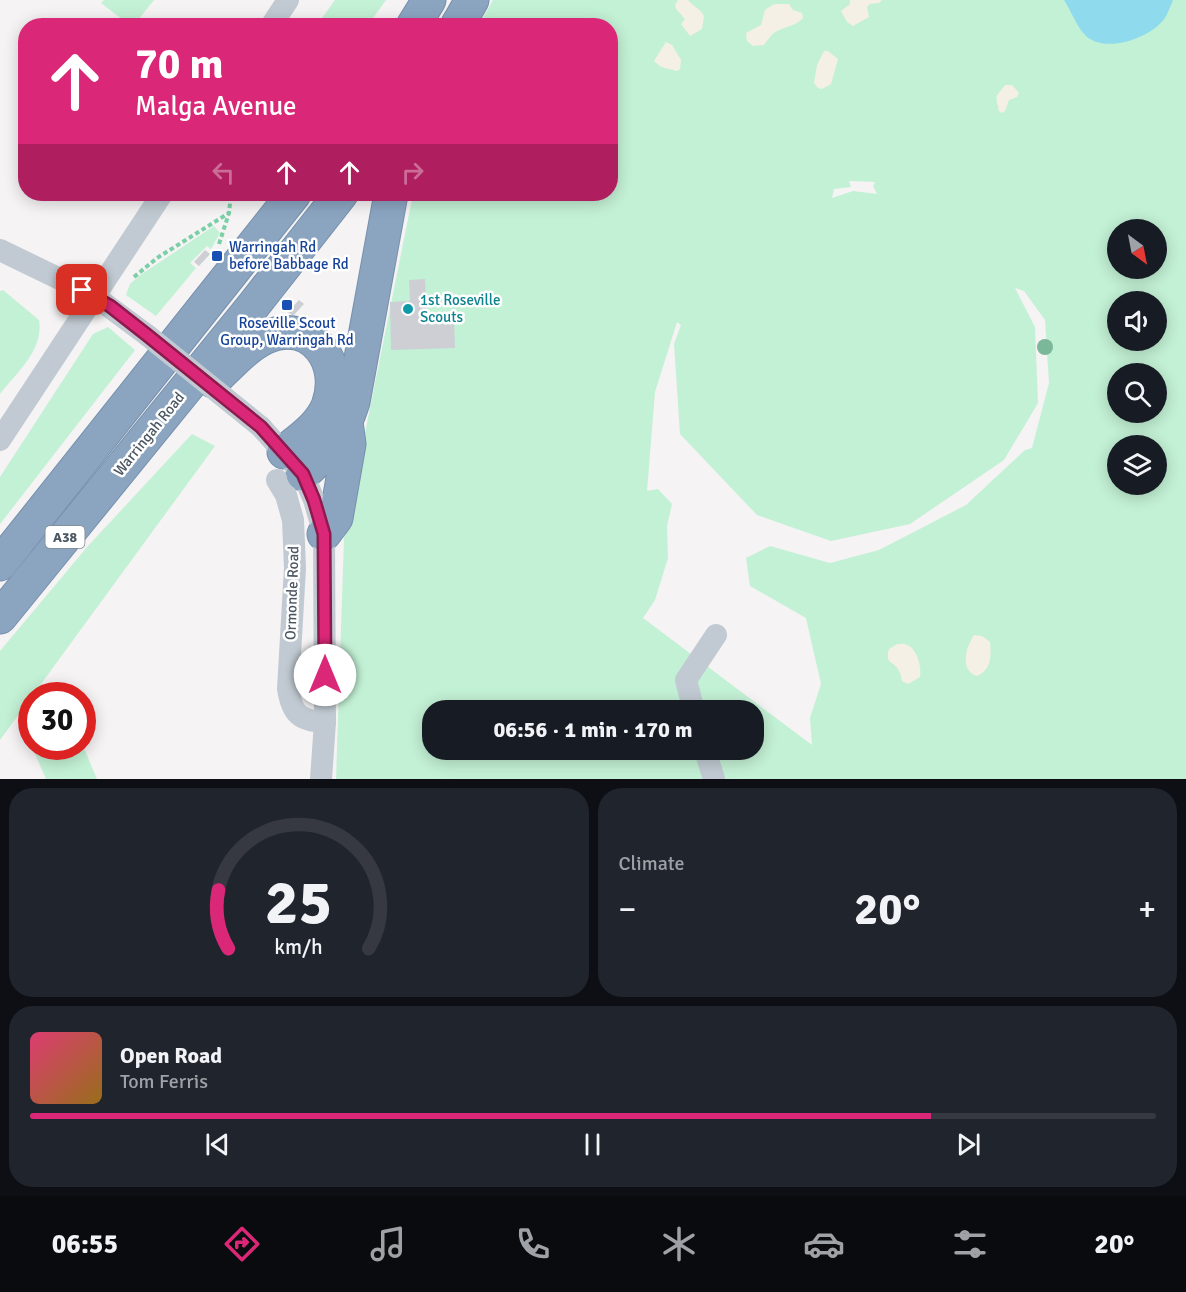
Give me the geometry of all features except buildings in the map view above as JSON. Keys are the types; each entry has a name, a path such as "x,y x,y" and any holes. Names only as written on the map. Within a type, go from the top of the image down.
{"highway":[{"path":"418,18 429,0"},
{"path":"462,18 472,0"},
{"name":"A38","path":"0,564 288,201"},
{"name":"Warringah Road","path":"0,617 335,201"},
{"path":"288,469 338,439 346,422 358,381 390,201"},
{"path":"130,458 253,345 266,337 292,334 305,336 321,347 330,363 331,386 327,408 310,431 288,469"},
{"path":"324,534 336,518 349,444 346,422"}],"street":[{"path":"276,18 288,0"},
{"path":"0,440 157,201"},
{"path":"0,250 93,296 147,335 261,427 288,469"},
{"name":"Ormonde Road","path":"288,469 314,500 324,534 325,722 321,779"},
{"name":"Ormonde Road","path":"288,469 286,495 293,520 295,568 288,689 293,709 299,715 307,720 325,722"},
{"path":"691,700 686,680 716,634"},
{"path":"708,760 714,779"}],"path":[{"path":"217,250 229,213 230,201"},
{"path":"132,278 157,258 229,213"}],"green space":[{"path":"104,0 154,0 140,18 121,18 101,3"},
{"path":"335,0 386,0 373,18 322,18"},
{"path":"493,0 1186,0 1186,779 336,779 344,538 412,201 618,201 618,18 483,18","holes":["849,181 875,182 873,186 877,194 853,191 832,198 834,189 851,187","1015,288 1024,291 1045,320 1049,383 1032,448 1025,450 966,505 879,550 830,563 770,546 746,558 750,586 806,618 821,684 810,718 812,745 764,709 764,760 422,760 422,700 752,700 643,618 655,600 668,558 667,526 672,504 658,489 647,491 655,392 677,322 681,325 674,344 680,434 757,515 831,541 910,524 1004,460 1038,403 1035,327"]},
{"path":"214,226 220,233 211,249 207,246 190,263 196,268 156,316 126,295 130,284 139,276"},
{"path":"3,290 39,320 39,331 28,360 0,394 0,291"},
{"path":"108,327 135,350 0,524 0,477 93,334"},
{"path":"192,434 215,446 42,682 18,682 18,715 0,740 0,651 88,546"},
{"path":"38,760 89,760 97,779 46,779"}],"sand":[{"path":"678,0 688,0 704,16 702,29 690,36 681,24 685,19 676,9 675,5"},
{"path":"850,0 882,0 879,3 870,4 867,7 869,17 853,26 847,22 841,11 850,4"},
{"path":"774,4 789,4 793,10 802,13 803,18 774,33 764,45 753,46 747,41 746,33 761,25 765,10"},
{"path":"666,42 672,45 681,60 680,69 677,71 661,67 654,61"},
{"path":"824,51 828,51 838,59 831,84 822,89 814,83 817,65"},
{"path":"1005,85 1012,85 1019,93 1017,97 1009,100 1002,113 998,110 997,99"},
{"path":"974,635 982,636 990,642 988,666 977,676 971,673 966,664 967,652"},
{"path":"897,644 911,647 919,664 920,677 908,684 902,681 897,668 888,658 889,649"}],"water":[{"path":"1064,0 1173,1 1165,18 1150,32 1128,41 1105,44 1083,33"}],"place":[{"name":"Warringah Rd before Babbage Rd","path":"217,256"},
{"name":"Roseville Scout Group, Warringah Rd","path":"287,305"},
{"name":"1st Roseville Scouts","path":"408,309"}],"route":[{"path":"82,290 110,306 261,427 303,474 324,534 325,675"}]}
